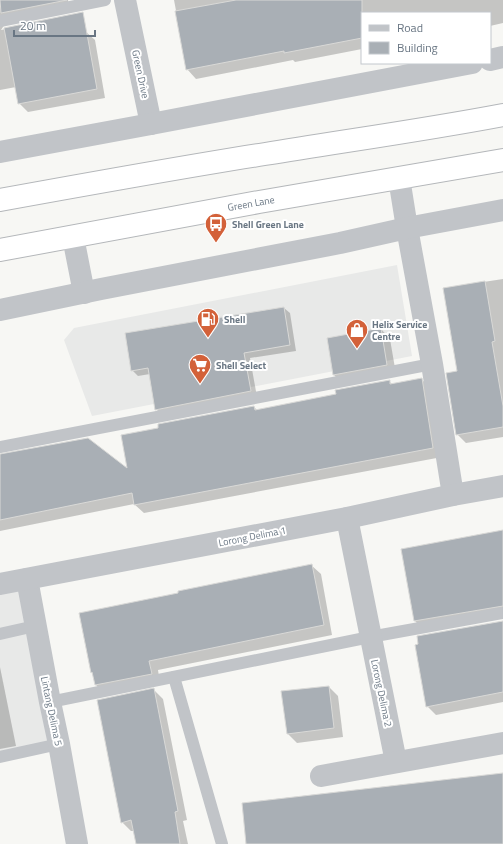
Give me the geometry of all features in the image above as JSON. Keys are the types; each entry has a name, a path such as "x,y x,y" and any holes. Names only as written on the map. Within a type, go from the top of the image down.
{"highway":[{"path":"0,200 263,154 455,124 503,114"},
{"name":"Green Lane","path":"0,250 259,202 503,160"}],"street":[{"name":"Green Drive","path":"126,0 151,124"},
{"path":"491,60 503,57"},
{"path":"0,152 467,64"},
{"path":"399,178 432,364 453,495"},
{"path":"0,310 503,210"},
{"path":"73,237 84,293"},
{"name":"Lorong Delima 1","path":"0,584 347,518 453,495 503,486"},
{"name":"Lorong Delima 2","path":"347,518 396,762"},
{"name":"Lintang Delima 5","path":"27,579 77,844"},
{"path":"321,776 503,743"}],"lane":[{"path":"0,21 105,0"},
{"path":"0,447 432,364"},
{"path":"50,702 370,637 503,613"},
{"path":"0,634 36,626"},
{"path":"174,677 222,844"},
{"path":"0,757 59,744"}],"shaded area":[{"path":"397,265 412,356 92,416 64,340 74,328"},
{"path":"27,579 59,744 0,757 0,584"}],"building":[{"path":"0,0 67,0 1,13"},
{"path":"236,0 362,0 361,38 186,70 175,11"},
{"path":"83,12 97,89 18,104 4,28"},
{"path":"485,281 495,341 492,342 503,406 503,427 456,435 446,373 457,371 443,288"},
{"name":"Shell","path":"284,307 290,345 244,353 251,391 155,410 148,368 131,371 125,333"},
{"name":"Helix Service Centre","path":"381,328 387,365 333,375 327,338"},
{"path":"422,378 433,448 134,505 132,493 0,520 0,454 88,438 127,468 121,435 158,428 158,424 254,406 255,410 336,394 335,390 390,380 390,384"},
{"path":"503,530 503,606 414,621 401,549"},
{"path":"312,564 324,625 149,661 152,674 95,685 92,672 91,673 79,613"},
{"path":"503,621 503,692 426,707 415,645 418,644 417,636"},
{"path":"329,686 334,728 287,734 281,691"},
{"path":"154,688 178,811 175,812 180,844 136,844 131,820 121,823 97,700"},
{"path":"503,773 503,844 246,844 242,803"}],"place":[{"name":"Shell Green Lane","path":"216,244"},
{"name":"Shell","path":"208,338"},
{"name":"Helix Service Centre","path":"357,350"},
{"name":"Shell Select","path":"200,384"}]}
